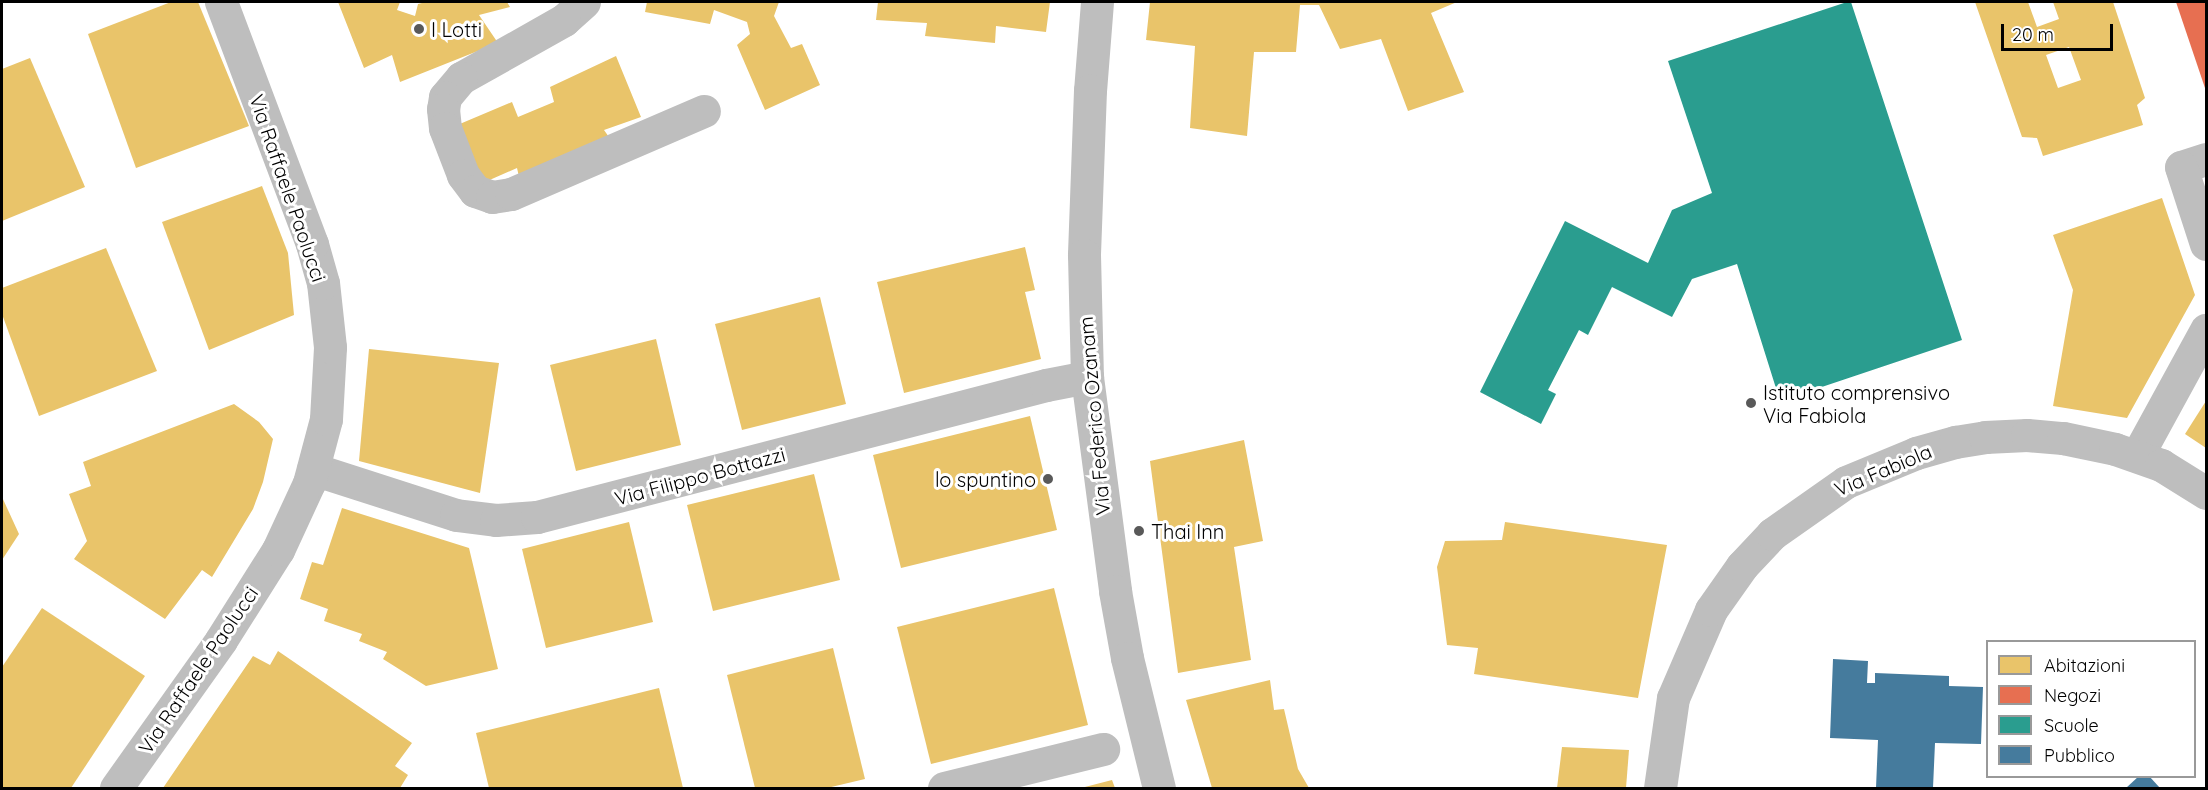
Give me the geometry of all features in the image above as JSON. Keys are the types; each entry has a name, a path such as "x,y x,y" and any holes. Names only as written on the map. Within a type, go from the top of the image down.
{"street":[{"name":"Via Raffaele Paolucci","path":"116,789 221,640 268,567 292,522 313,469 326,420 329,372 328,324 323,283 312,244 221,2"},
{"path":"584,2 564,20 461,78 446,97 442,109 445,128 463,175 475,191 492,197 511,194 704,111"},
{"name":"Via Federico Ozanam","path":"1097,2 1090,90 1084,255 1087,377 1116,601 1159,789"},
{"path":"2206,159 2181,167 2206,244"},
{"path":"2137,456 2206,330"},
{"name":"Via Filippo Bottazzi","path":"313,469 456,515 496,520 537,517 1046,385 1087,377"},
{"name":"Via Fabiola","path":"1660,789 1673,698 1711,610 1742,566 1772,534 1846,482 1916,453 1985,436 2063,438 2093,443 2161,465 2206,493"},
{"path":"944,789 1103,749"}],"building: Abitazioni":[{"path":"171,2 198,2 249,126 136,168 88,34"},
{"name":"I Lotti","path":"338,2 400,2 397,10 415,16 418,4 426,2 507,2 510,7 479,15 498,43 400,82 392,55 364,68"},
{"path":"647,2 779,2 774,16 791,48 802,44 820,85 765,110 737,45 750,34 747,22 714,10 710,24 645,12"},
{"path":"878,2 1050,2 1046,32 996,26 995,43 925,36 927,23 876,20"},
{"path":"1150,2 1457,2 1431,13 1464,92 1408,111 1381,39 1340,49 1319,5 1300,5 1296,52 1254,52 1247,136 1190,128 1195,46 1146,40"},
{"path":"1975,2 2028,2 2037,27 2059,19 2053,2 2113,2 2145,98 2137,105 2143,125 2043,156 2037,138 2022,137","holes":["2069,47 2081,80 2058,88 2046,55"]},
{"path":"616,56 641,117 604,130 611,140 520,181 517,168 476,186 455,126 512,102 518,117 554,102 550,87"},
{"path":"30,58 85,187 2,221 2,69"},
{"path":"262,186 288,253 294,315 209,350 162,222"},
{"path":"2162,198 2195,295 2127,418 2053,406 2073,290 2053,235"},
{"path":"1025,247 1035,290 1025,292 1041,359 904,393 877,282"},
{"path":"106,248 157,371 39,416 2,314 2,288"},
{"path":"820,297 846,404 742,430 715,324"},
{"path":"656,339 681,445 576,471 550,365"},
{"path":"369,349 499,363 480,493 359,461"},
{"path":"2206,401 2206,448 2185,434"},
{"path":"234,404 259,422 273,439 263,482 253,509 212,577 202,570 165,619 74,559 87,541 69,494 91,486 83,462"},
{"path":"1030,416 1057,530 901,568 873,455"},
{"path":"1244,440 1263,541 1234,547 1251,660 1178,673 1150,461"},
{"path":"814,474 840,580 713,611 687,505"},
{"path":"2,497 19,534 2,560"},
{"path":"342,508 469,548 498,669 426,686 383,659 387,652 359,641 362,634 324,621 328,609 300,599 312,562 323,565"},
{"path":"629,522 653,622 546,648 522,549"},
{"path":"1505,522 1667,545 1638,698 1474,674 1478,648 1447,645 1437,567 1445,541 1502,540"},
{"path":"1054,588 1088,725 931,764 897,627"},
{"path":"42,608 145,676 71,788 2,788 2,667"},
{"path":"833,648 865,779 827,788 755,788 727,675"},
{"path":"278,651 412,743 395,766 408,775 400,788 163,788 253,656 270,665"},
{"path":"1270,680 1274,710 1284,709 1298,769 1309,788 1212,788 1186,700"},
{"path":"659,688 683,788 489,788 476,733"},
{"path":"1562,747 1629,750 1626,788 1557,788"},
{"path":"1112,780 1115,788 1081,788"}],"building: Negozi":[{"path":"2176,2 2206,2 2206,91"}],"building: Scuole":[{"path":"1851,2 1962,340 1780,401 1737,264 1692,279 1672,317 1612,287 1588,335 1579,330 1548,390 1556,394 1541,424 1480,392 1565,221 1648,263 1672,210 1712,193 1668,61"}],"building: Pubblico":[{"path":"1833,659 1868,661 1867,683 1875,683 1875,673 1949,676 1949,686 1983,687 1981,744 1935,743 1933,788 1876,788 1878,740 1830,738"},
{"path":"2137,778 2151,778 2160,788 2126,788"}],"place":[{"name":"I Lotti","path":"419,29"},
{"name":"Istituto comprensivo Via Fabiola","path":"1751,403"},
{"name":"lo spuntino","path":"1048,479"},
{"name":"Thai Inn","path":"1139,531"}]}
